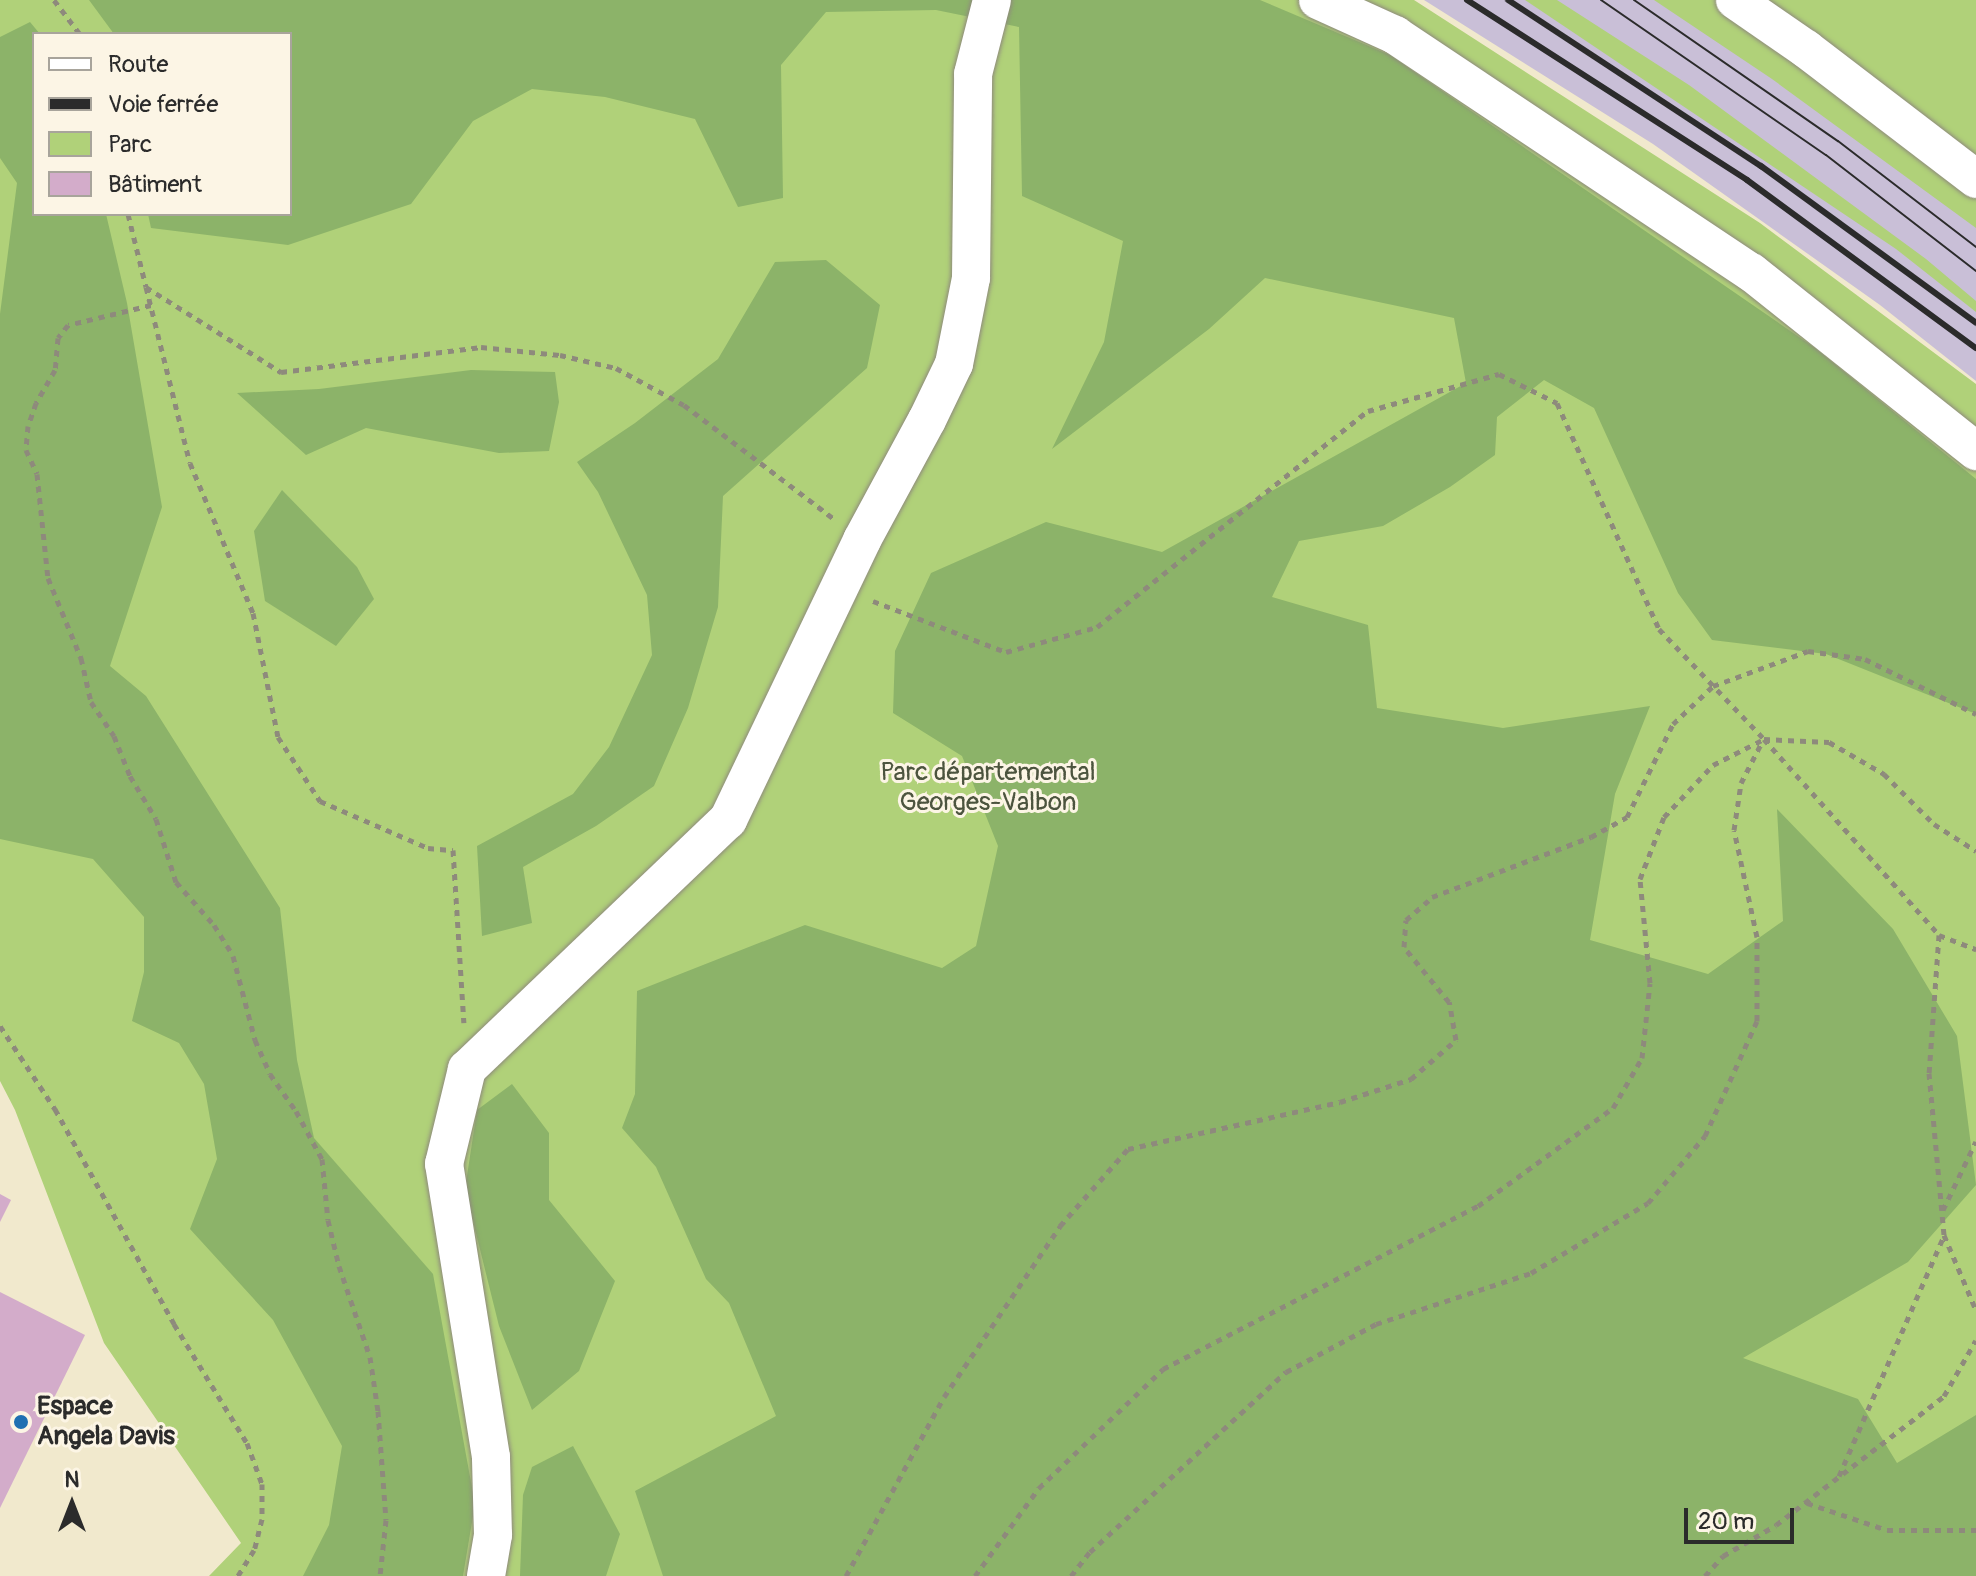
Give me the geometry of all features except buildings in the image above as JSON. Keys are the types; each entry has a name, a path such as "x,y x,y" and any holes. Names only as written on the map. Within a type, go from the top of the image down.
{"street":[{"path":"1318,0 1395,35 1751,272 1976,451"},
{"path":"1735,0 1806,49 1976,179"},
{"path":"486,1576 493,1535 491,1457 444,1164 467,1069 728,820 862,540 954,364 971,278 973,74 990,6"}],"path":[{"path":"54,0 78,32"},
{"path":"128,216 190,463 253,613 278,737 320,801 428,848 453,850 467,1069"},
{"path":"146,287 281,372 481,347 560,355 616,368 684,405 862,540"},
{"path":"151,305 68,325 58,338 55,370 36,403 28,426 26,450 37,474 48,578 81,658 91,702 114,736 130,776 156,819 176,882 214,925 233,956 255,1040 270,1074 322,1159 328,1220 339,1266 370,1357 378,1411 386,1520 380,1576"},
{"path":"839,588 1006,652 1097,627 1368,411 1499,374 1557,403 1659,629 1764,739 1939,935 1976,949"},
{"path":"846,1576 944,1397 1060,1226 1128,1149 1340,1102 1411,1079 1456,1040 1449,1002 1404,947 1406,920 1432,897 1591,837 1627,817 1673,724 1713,686 1808,651 1865,659 1976,714"},
{"path":"1071,1576 1090,1552 1286,1372 1376,1324 1531,1273 1648,1203 1705,1136 1757,1021 1757,937 1734,830 1741,783 1764,739"},
{"path":"975,1576 1039,1488 1163,1369 1478,1206 1613,1108 1642,1058 1650,983 1640,879 1664,817 1713,765 1764,739 1829,742 1884,774 1934,824 1976,851"},
{"path":"1939,935 1929,1073 1944,1235 1976,1310"},
{"path":"0,1026 55,1109 124,1236 247,1443 262,1484 262,1519 254,1550 238,1576"},
{"path":"1943,1211 1976,1141"},
{"path":"1839,1477 1944,1235"},
{"path":"1705,1576 1723,1556 1776,1525 1944,1396 1976,1340"},
{"path":"1806,1503 1887,1530 1976,1530"}],"shaded area":[{"path":"1424,0 1718,0 1976,187 1976,381 1880,305 1653,144"}],"green space":[{"name":"Parc départemental Georges-Valbon","path":"0,0 1414,0 1760,223 1976,384 1976,1576 209,1576 241,1543 104,1343 15,1110 0,1081"},
{"path":"89,0 1260,0 1390,55 1815,348 1976,479 1976,714 1826,654 1712,640 1678,593 1594,408 1544,380 1497,417 1495,455 1450,487 1383,526 1299,541 1272,597 1368,625 1377,708 1503,728 1650,706 1615,794 1590,940 1708,974 1783,921 1777,809 1893,929 1957,1036 1976,1185 1908,1262 1743,1358 1858,1399 1897,1463 1976,1415 1976,1576 663,1576 635,1491 776,1416 729,1303 706,1279 656,1167 622,1128 635,1094 637,991 805,925 942,968 976,946 998,846 962,756 893,713 895,651 931,573 1046,522 1162,552 1466,383 1454,318 1265,278 1209,329 1052,449 1104,342 1123,241 1022,196 1019,27 936,10 826,12 781,65 783,198 738,207 695,119 605,97 532,89 473,121 411,204 288,245 151,228 148,216 292,216 292,32 113,32"},
{"path":"1525,0 1557,0 1689,85 1926,259 1976,301 1976,312 1896,249"},
{"path":"1654,0 1976,0 1976,228 1772,79"},
{"path":"30,22 38,32 32,32 32,216 106,216 127,303 162,507 110,666 146,696 280,908 297,1060 314,1138 433,1274 475,1504 463,1576 303,1576 329,1525 342,1446 273,1320 190,1229 217,1159 204,1084 179,1043 132,1021 144,972 144,917 93,859 0,839 0,314 17,183 0,158 0,37"},
{"path":"826,260 880,305 867,368 723,496 718,607 688,708 654,786 596,826 523,867 532,923 482,936 477,846 573,794 609,747 652,655 647,595 598,492 577,462 635,423 718,359 775,262"},
{"path":"471,370 555,372 559,402 549,451 499,453 366,428 306,455 237,393 319,389"},
{"path":"282,490 357,567 374,599 336,646 265,601 254,531"},
{"path":"512,1084 549,1133 549,1200 615,1281 579,1371 532,1410 499,1326 465,1189 477,1110"},
{"path":"573,1446 620,1534 606,1576 520,1576 523,1495 532,1467"}],"tram line":[{"path":"1601,0 1826,155 1976,271"},
{"path":"1634,0 1838,141 1976,247"}],"railway":[{"path":"1467,0 1747,180 1976,348"},
{"path":"1508,0 1761,166 1976,323"}],"place":[{"name":"Espace Angela Davis","path":"21,1422"}]}
